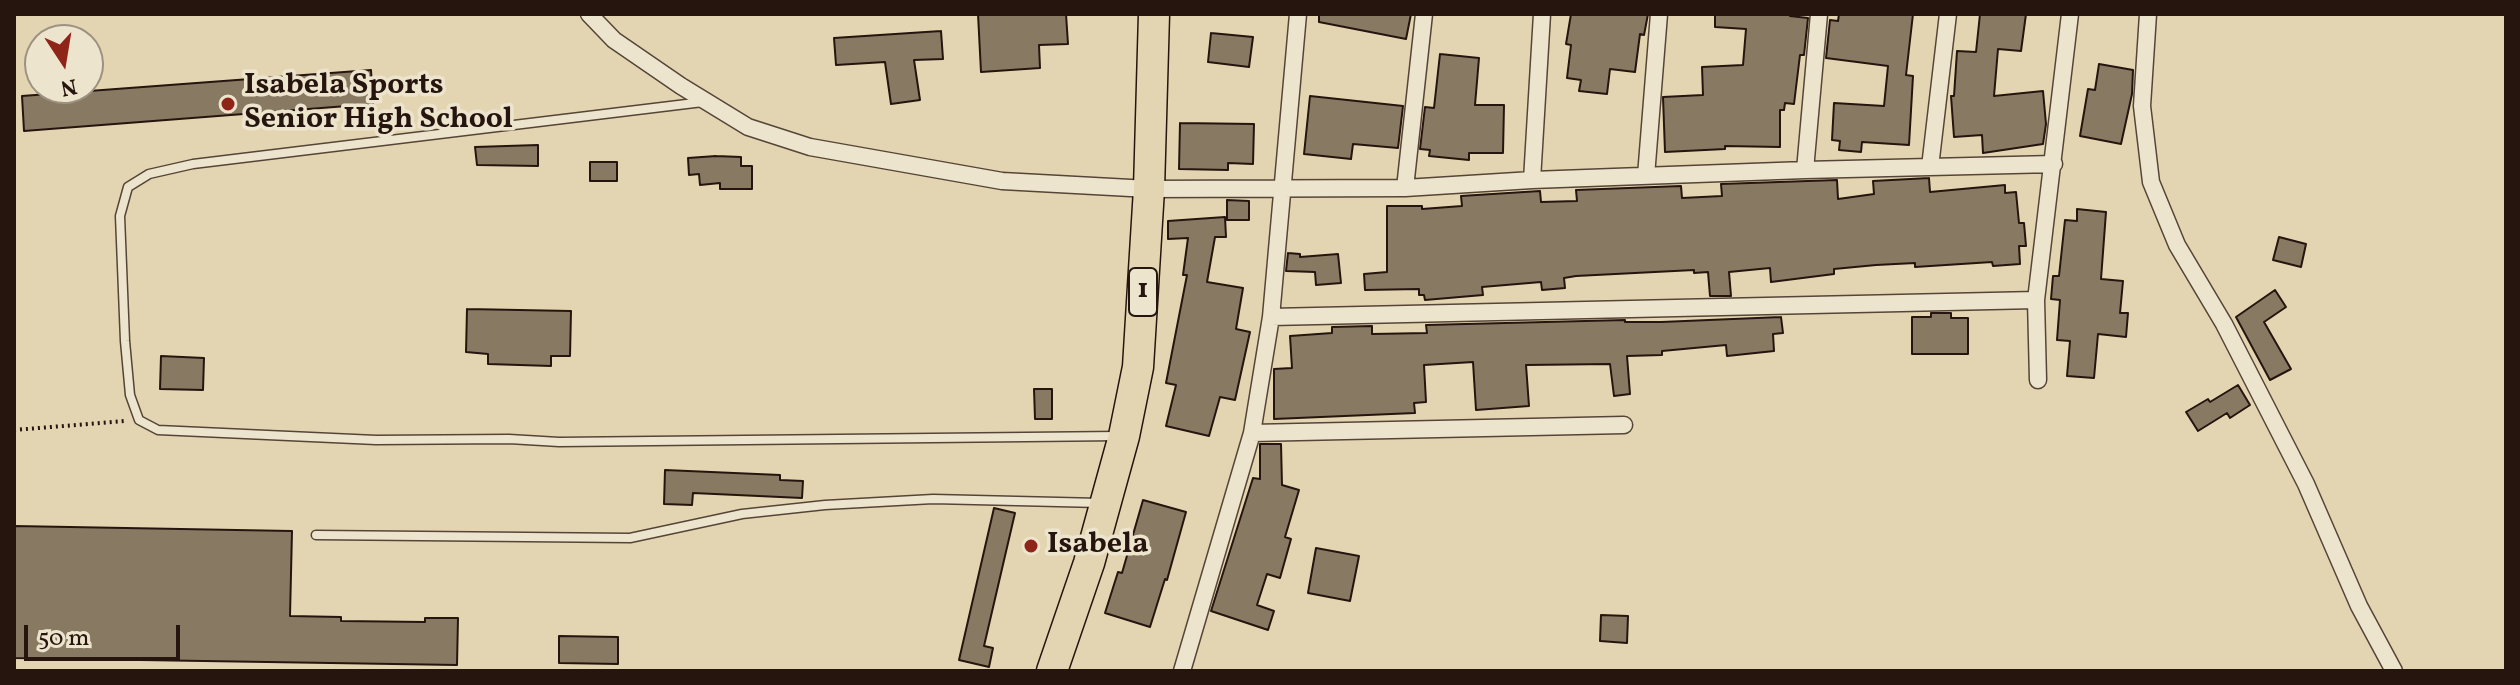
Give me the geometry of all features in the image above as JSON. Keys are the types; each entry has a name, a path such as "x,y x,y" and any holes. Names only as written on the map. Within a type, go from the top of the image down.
{"highway":[{"name":"1","path":"1052,671 1089,563 1124,436 1138,367 1149,189 1154,14"}],"street":[{"path":"589,14 614,40 748,127 823,150 1002,181 1149,189 1282,190 2054,164"},
{"path":"1182,671 1252,433 1271,317 1298,14"},
{"path":"1405,188 1424,14"},
{"path":"1532,180 1542,14"},
{"path":"1646,176 1659,14"},
{"path":"1805,170 1819,14"},
{"path":"1930,167 1948,14"},
{"path":"2038,380 2036,300 2070,14"},
{"path":"2148,14 2142,106 2151,182 2177,245 2231,337 2306,484 2359,606 2394,671"},
{"path":"1271,317 2036,300"},
{"path":"1252,433 1624,425"}],"lane":[{"path":"707,101 193,164 149,174 128,187 120,216 129,382 132,403 139,420 158,430 376,440 509,439 559,442 1124,436"},
{"path":"316,535 630,538 742,514 825,505 933,499 1105,503"}],"path":[{"path":"14,430 139,420"}],"building":[{"path":"978,14 1066,14 1068,44 1039,45 1040,68 981,72"},
{"path":"1319,14 1411,14 1406,39 1319,22"},
{"path":"1571,14 1648,14 1644,35 1640,34 1635,72 1610,69 1607,94 1579,91 1581,80 1567,78 1571,45 1566,44"},
{"path":"1715,14 1790,14 1808,18 1794,104 1785,103 1784,110 1780,110 1780,147 1725,146 1725,149 1665,152 1663,97 1703,95 1702,67 1743,65 1746,29 1715,27"},
{"path":"1839,14 1913,14 1906,75 1913,76 1909,145 1862,142 1861,152 1839,150 1840,141 1832,140 1834,103 1884,106 1888,66 1826,58 1830,20 1838,21"},
{"path":"1980,14 2026,14 2021,51 1998,49 1994,96 2043,91 2046,124 2043,144 1983,153 1982,135 1954,137 1951,96 1954,96 1957,51 1976,52"},
{"path":"941,31 943,59 914,60 920,100 891,104 885,62 836,65 834,38"},
{"path":"1211,33 1253,37 1249,67 1208,62"},
{"path":"1440,54 1479,58 1475,105 1504,105 1503,153 1469,153 1469,160 1429,156 1430,150 1420,149 1425,107 1434,108"},
{"path":"2099,64 2133,70 2132,94 2121,144 2080,136 2088,89 2095,90"},
{"path":"371,70 373,104 24,131 22,96 24,104 104,104 104,90"},
{"path":"1310,96 1403,106 1398,148 1353,144 1351,159 1304,154"},
{"path":"1180,123 1254,124 1253,164 1228,163 1228,170 1179,169"},
{"path":"538,145 538,166 477,165 475,147"},
{"path":"741,157 741,166 752,166 752,189 720,189 720,183 700,185 699,174 689,175 688,158"},
{"path":"590,162 617,162 617,181 590,181"},
{"path":"1929,178 1930,192 2005,185 2005,193 2016,192 2019,223 2024,223 2026,246 2019,246 2020,264 1876,265 1834,269 1834,274 1771,282 1770,268 1729,272 1731,296 1710,296 1708,272 1694,273 1694,270 1576,276 1564,278 1565,288 1542,290 1541,282 1482,287 1483,295 1425,300 1424,295 1419,295 1419,289 1365,290 1364,274 1387,272 1387,206 1422,206 1422,209 1462,206 1461,196 1540,191 1541,202 1577,201 1576,190 1681,186 1682,198 1722,196 1721,184 1837,180 1838,199 1874,194 1873,181"},
{"path":"1227,200 1249,201 1249,220 1227,220"},
{"path":"2077,209 2106,212 2101,279 2123,281 2120,313 2128,313 2126,337 2098,334 2094,378 2067,376 2070,341 2057,340 2060,300 2051,299 2053,276 2059,276 2065,220 2077,221"},
{"path":"1225,217 1226,237 1215,237 1207,282 1243,288 1236,329 1250,332 1235,400 1220,397 1209,436 1166,426 1176,385 1166,383 1187,275 1183,275 1188,238 1168,239 1168,221"},
{"path":"2279,237 2306,244 2301,267 2273,260"},
{"path":"1288,253 1300,254 1300,257 1338,254 1341,283 1316,285 1315,272 1286,271"},
{"path":"2275,290 2286,307 2264,322 2291,369 2270,380 2236,317"},
{"path":"467,309 571,311 570,356 551,356 551,366 488,364 488,354 466,352"},
{"path":"1931,313 1951,313 1951,318 1968,318 1968,354 1912,354 1912,317 1931,317"},
{"path":"1781,317 1783,333 1773,334 1774,351 1727,356 1726,345 1662,351 1662,355 1627,356 1630,394 1614,396 1610,364 1526,365 1529,406 1476,410 1473,362 1424,365 1426,402 1414,403 1415,413 1274,419 1274,369 1292,368 1290,336 1332,333 1332,327 1372,326 1372,334 1427,333 1426,325"},
{"path":"161,356 204,358 203,390 160,389"},
{"path":"2238,385 2250,405 2230,418 2227,413 2198,431 2186,412"},
{"path":"1034,389 1052,389 1052,419 1035,419"},
{"path":"1260,444 1281,444 1282,485 1299,490 1285,537 1291,539 1280,578 1267,574 1257,605 1274,611 1268,630 1211,611 1253,478 1260,479"},
{"path":"665,470 780,475 780,480 803,481 802,498 693,493 692,505 664,504"},
{"path":"1143,500 1186,512 1150,627 1105,613 1118,572 1122,573"},
{"path":"994,508 1015,513 984,646 993,648 989,667 959,660"},
{"path":"14,526 292,531 290,616 341,617 341,621 425,622 425,618 458,618 457,665 14,658"},
{"path":"1316,548 1359,556 1350,601 1308,593"},
{"path":"1601,615 1628,616 1627,643 1600,641"},
{"path":"559,636 618,637 618,664 559,663"}],"place":[{"name":"Isabela Sports Senior High School","path":"228,104"},
{"name":"Isabela","path":"1031,546"}]}
